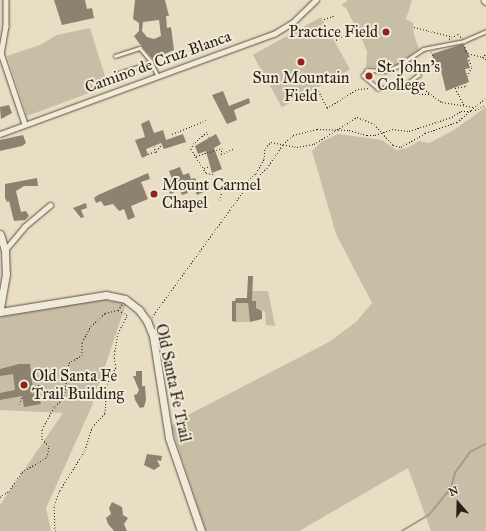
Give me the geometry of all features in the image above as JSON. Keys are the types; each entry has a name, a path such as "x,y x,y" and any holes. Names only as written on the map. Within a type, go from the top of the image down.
{"street":[{"path":"6,0 6,26 0,53 25,124"},
{"name":"Camino de Cruz Blanca","path":"0,134 274,34 293,22 316,0"},
{"path":"5,250 24,227 50,205"},
{"path":"0,234 5,250 6,274 0,308"},
{"name":"Old Santa Fe Trail","path":"0,312 99,295 117,296 132,303 139,310 147,321 153,336 168,433 201,531"}],"lane":[{"path":"413,57 419,75 405,86 391,89 376,88 365,80 364,72 369,69 385,71 413,57 423,49 454,43 486,30"},
{"path":"115,56 140,48 151,62 158,76"},
{"path":"116,74 151,62"}],"path":[{"path":"324,19 334,16"},
{"path":"414,27 450,36 458,34 462,38"},
{"path":"336,40 346,34"},
{"path":"450,36 449,39 454,43"},
{"path":"464,44 466,51 486,59"},
{"path":"431,52 436,66"},
{"path":"482,57 486,54"},
{"path":"467,76 472,66 468,58"},
{"path":"464,106 455,88 466,86 465,83"},
{"path":"405,86 421,87 442,102 464,106 474,107 486,98"},
{"path":"409,86 419,94 429,94"},
{"path":"317,88 327,108 362,87 376,88"},
{"path":"219,200 224,186 244,185 256,173 267,146 274,142 306,146 338,130 357,117 374,124 393,145 401,147 425,133 457,122 474,110 486,104"},
{"path":"152,318 199,248 249,184 272,162 282,144 293,135 317,128 367,135 383,133 392,129 409,131 452,117 461,111 474,110"},
{"path":"172,134 206,120"},
{"path":"208,137 207,132 192,146 195,156 203,169 207,174 213,174"},
{"path":"148,154 156,152 162,144"},
{"path":"154,146 157,155"},
{"path":"195,156 222,148 221,154 232,149"},
{"path":"203,169 210,166"},
{"path":"0,497 9,491 22,472 47,457 49,446 42,439 42,429 55,406 64,398 68,362 82,355 82,342 91,326 105,313 118,310 123,303"},
{"path":"55,531 54,505 60,490 85,450 92,427 105,413 107,384 116,367 114,357 118,333 127,315 118,310"},
{"path":"32,370 36,369"},
{"path":"35,386 39,385"},
{"path":"19,404 22,397"}],"shaded area":[{"name":"Practice Field","path":"348,0 412,0 406,19 413,23 414,35 419,49 402,62 388,68 366,67 367,52 364,44 346,8 341,5"},
{"name":"Sun Mountain Field","path":"321,17 350,69 282,107 253,55"},
{"path":"90,28 108,86 27,116 7,56 40,45 57,35"},
{"path":"486,107 486,531 431,531 408,468 299,531 206,531 171,426 184,417 329,342 356,322 372,303 336,234 312,151 321,142 338,134 382,140 396,150 407,148 419,141 429,143 454,130"},
{"path":"252,291 268,291 275,326 266,325 265,312 256,308 256,301 252,301"},
{"path":"103,299 126,304 91,408 46,508 51,531 0,531 0,505 63,413 0,410 0,317"},
{"path":"236,303 248,303 250,322 236,322"}],"building":[{"path":"54,0 85,0 87,9 92,8 94,18 62,25"},
{"path":"135,0 165,0 169,16 166,16 167,28 171,27 174,50 153,59 134,36 139,31 139,23 133,19","holes":["159,20 161,36 154,39 147,37 142,31 143,22"]},
{"path":"463,44 470,57 467,58 470,68 465,69 469,82 446,91 440,67 436,68 432,54"},
{"path":"223,91 229,106 249,98 250,103 234,110 237,120 227,124 212,95"},
{"path":"9,105 12,113 1,119 0,107"},
{"path":"149,120 154,133 163,130 166,140 183,134 186,142 164,149 161,143 146,149 148,155 142,158 135,140 145,137 141,124"},
{"path":"216,134 221,144 214,148 222,169 212,173 206,151 198,154 195,146"},
{"path":"23,135 26,143 22,146 0,151 0,140"},
{"path":"180,167 183,175 189,173 191,179 195,178 199,188 208,185 210,189 197,195 193,185 186,187 188,193 182,195 180,190 170,194 166,184 172,179 169,171"},
{"path":"148,173 150,179 141,182 148,199 131,206 135,217 128,220 124,209 119,211 113,204 104,206 101,201 96,203 94,198 98,195"},
{"path":"37,178 38,186 24,186 16,191 21,212 26,211 29,216 25,220 14,221 9,201 7,202 5,198 5,184"},
{"path":"86,203 87,208 81,210 84,217 81,218 73,208"},
{"path":"248,276 253,276 252,301 256,301 256,308 262,311 262,319 250,322 248,303 236,303 236,322 232,321 232,301 235,301 236,298 247,298"},
{"name":"Old Santa Fe Trail Building","path":"19,364 30,364 34,398 39,397 41,404 24,407 22,396 0,400 0,393 15,390 13,374 0,376 0,369"},
{"path":"136,371 142,371 142,386 145,386 146,400 144,407 140,408 134,395 137,394 139,390 133,376 136,376"},
{"path":"147,454 162,456 161,461 157,460 160,466 154,470 144,465"},
{"path":"112,502 122,507 123,515 128,518 124,524 127,531 114,531 108,524 106,518 111,514 109,508"}],"waterway":[{"path":"402,531 429,515 451,488 455,473 470,452 486,444"}],"place":[{"name":"Practice Field","path":"386,32"},
{"name":"Sun Mountain Field","path":"301,62"},
{"name":"St. John's College","path":"369,76"},
{"name":"Mount Carmel Chapel","path":"154,194"},
{"name":"Old Santa Fe Trail Building","path":"24,385"}]}
